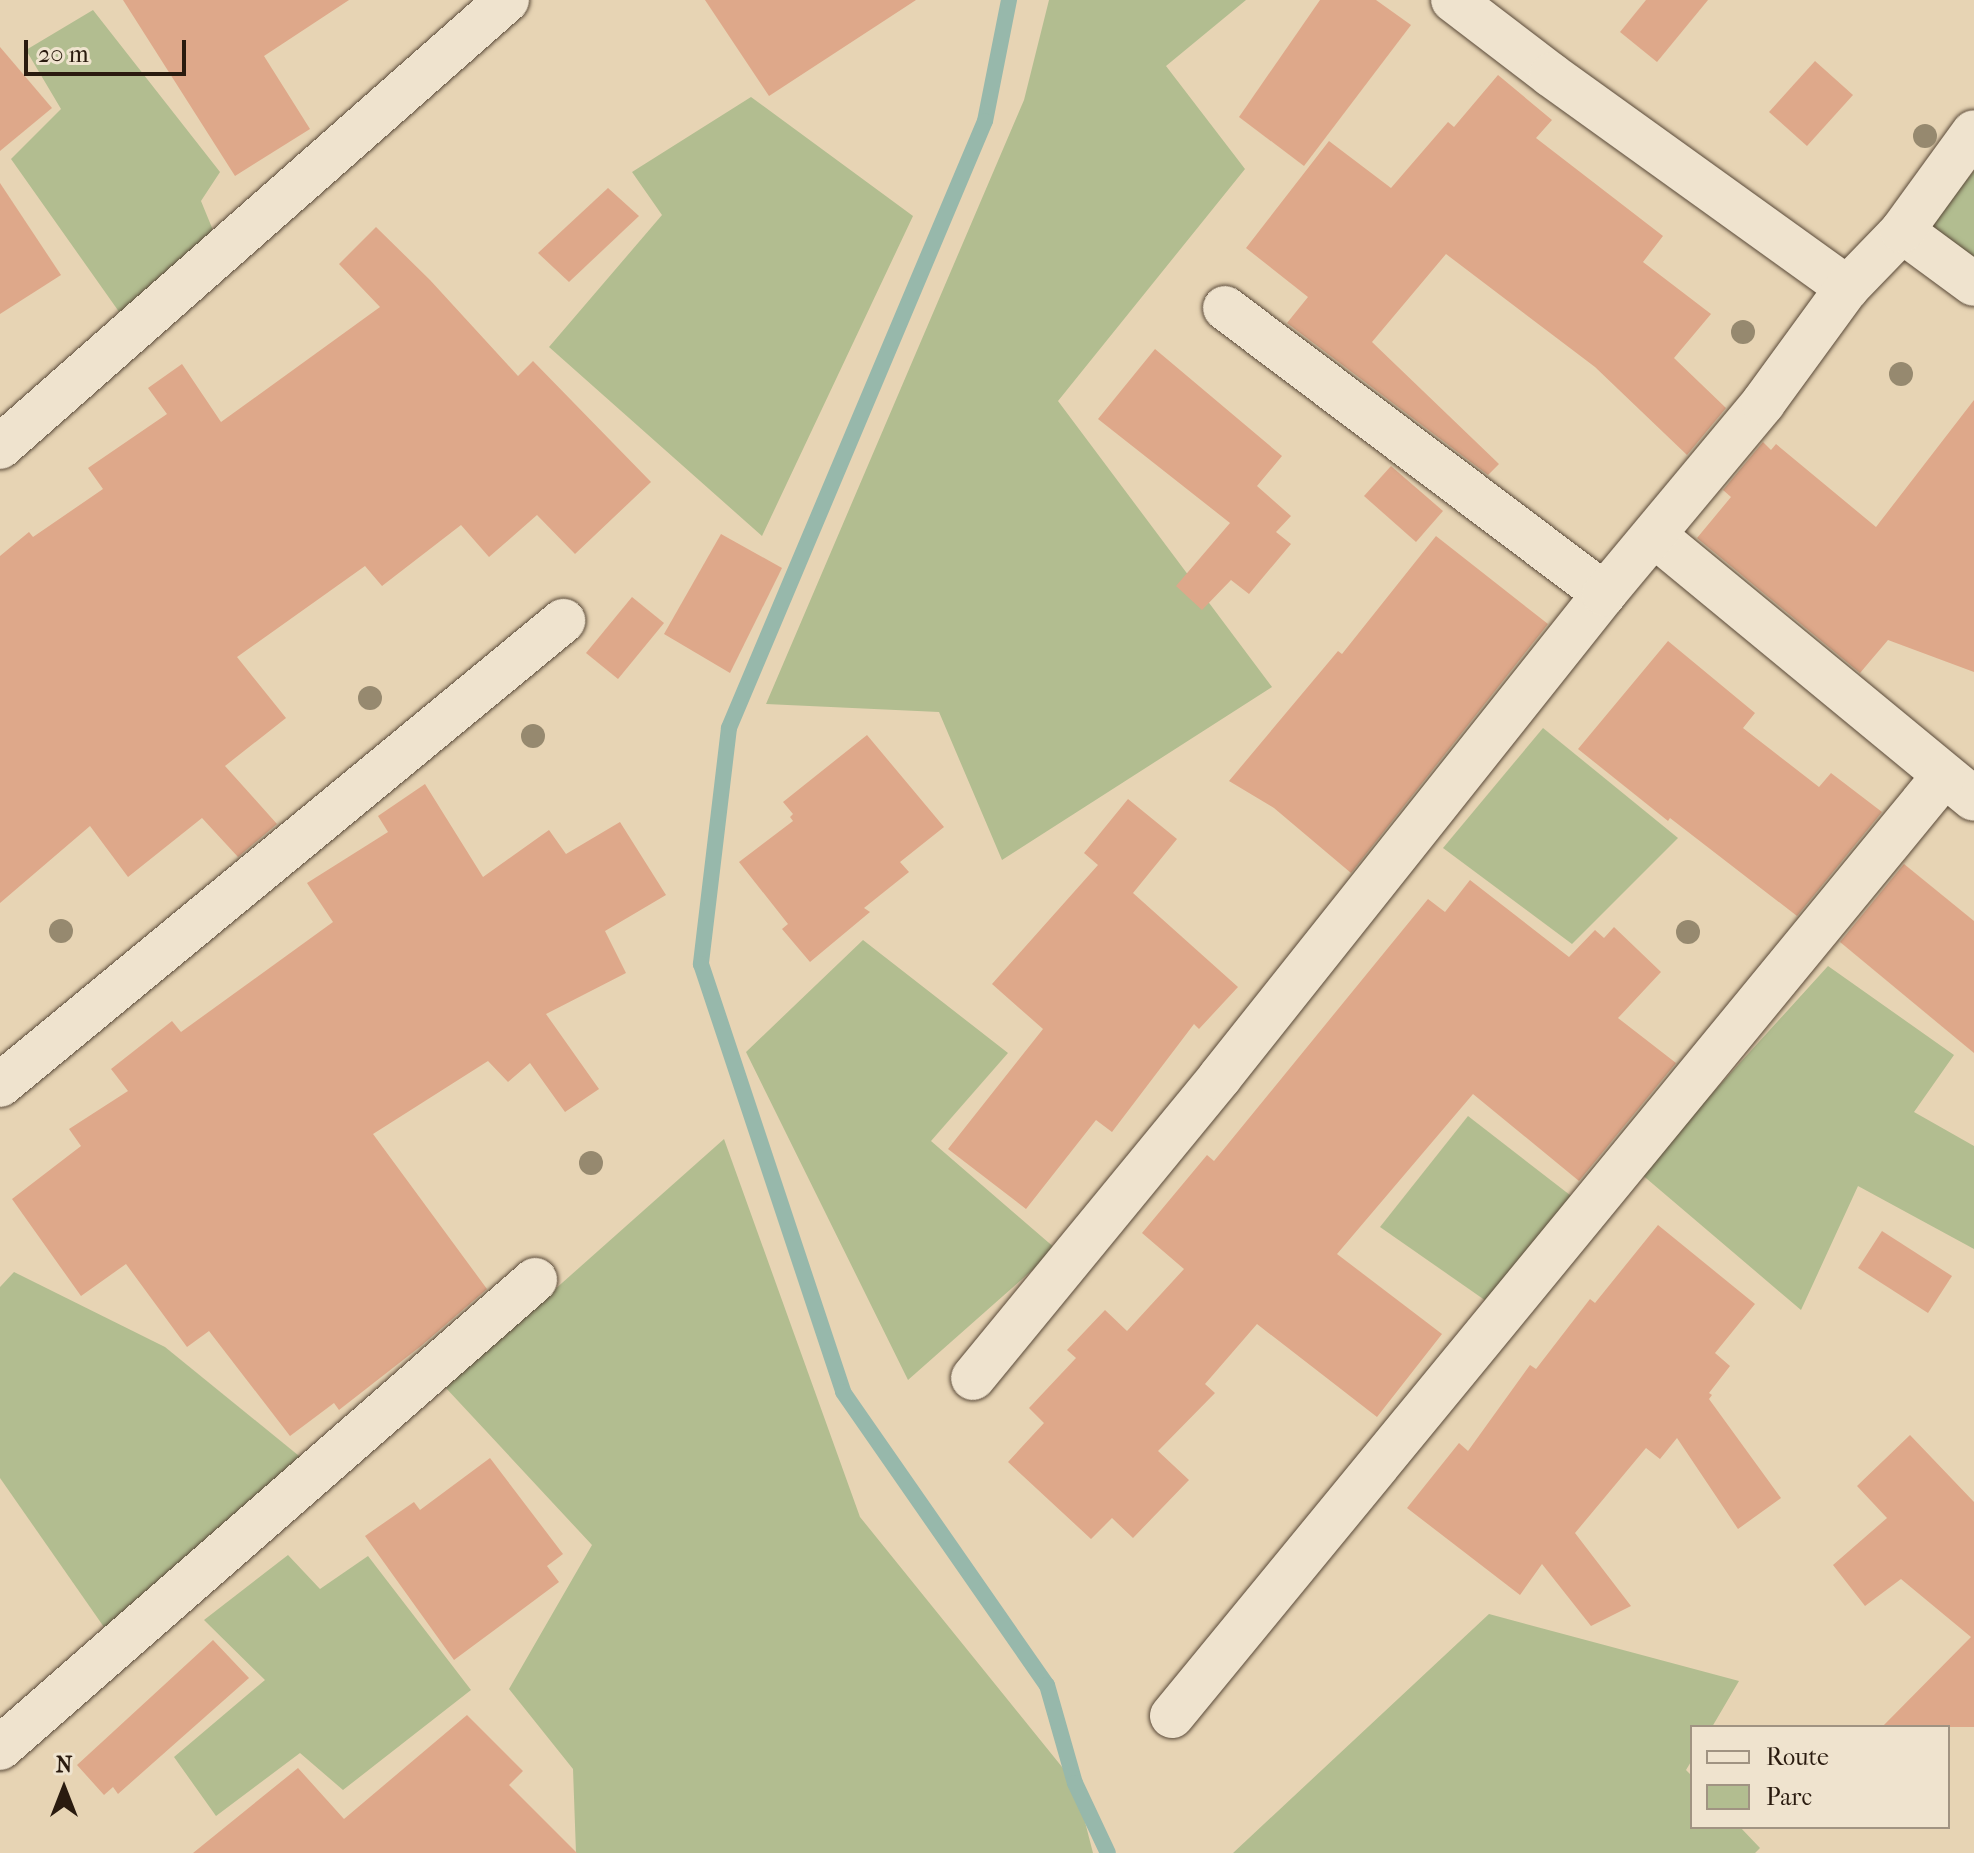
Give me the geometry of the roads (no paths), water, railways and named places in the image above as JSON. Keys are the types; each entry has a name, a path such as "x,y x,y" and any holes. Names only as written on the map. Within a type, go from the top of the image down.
{"street":[{"path":"0,447 507,0"},
{"path":"1453,0 1551,75 1847,288"},
{"path":"973,1378 1220,1077 1604,594 1763,403 1847,288 1902,231 1974,132"},
{"path":"1902,231 1974,284"},
{"path":"1225,308 1604,594"},
{"path":"1172,1716 1958,788 1655,536"},
{"path":"0,1085 63,1029 563,621"},
{"path":"0,1748 535,1280"}],"waterway":[{"path":"1009,0 985,121 729,728 701,964 843,1392 1047,1685 1075,1783 1108,1853"}]}
